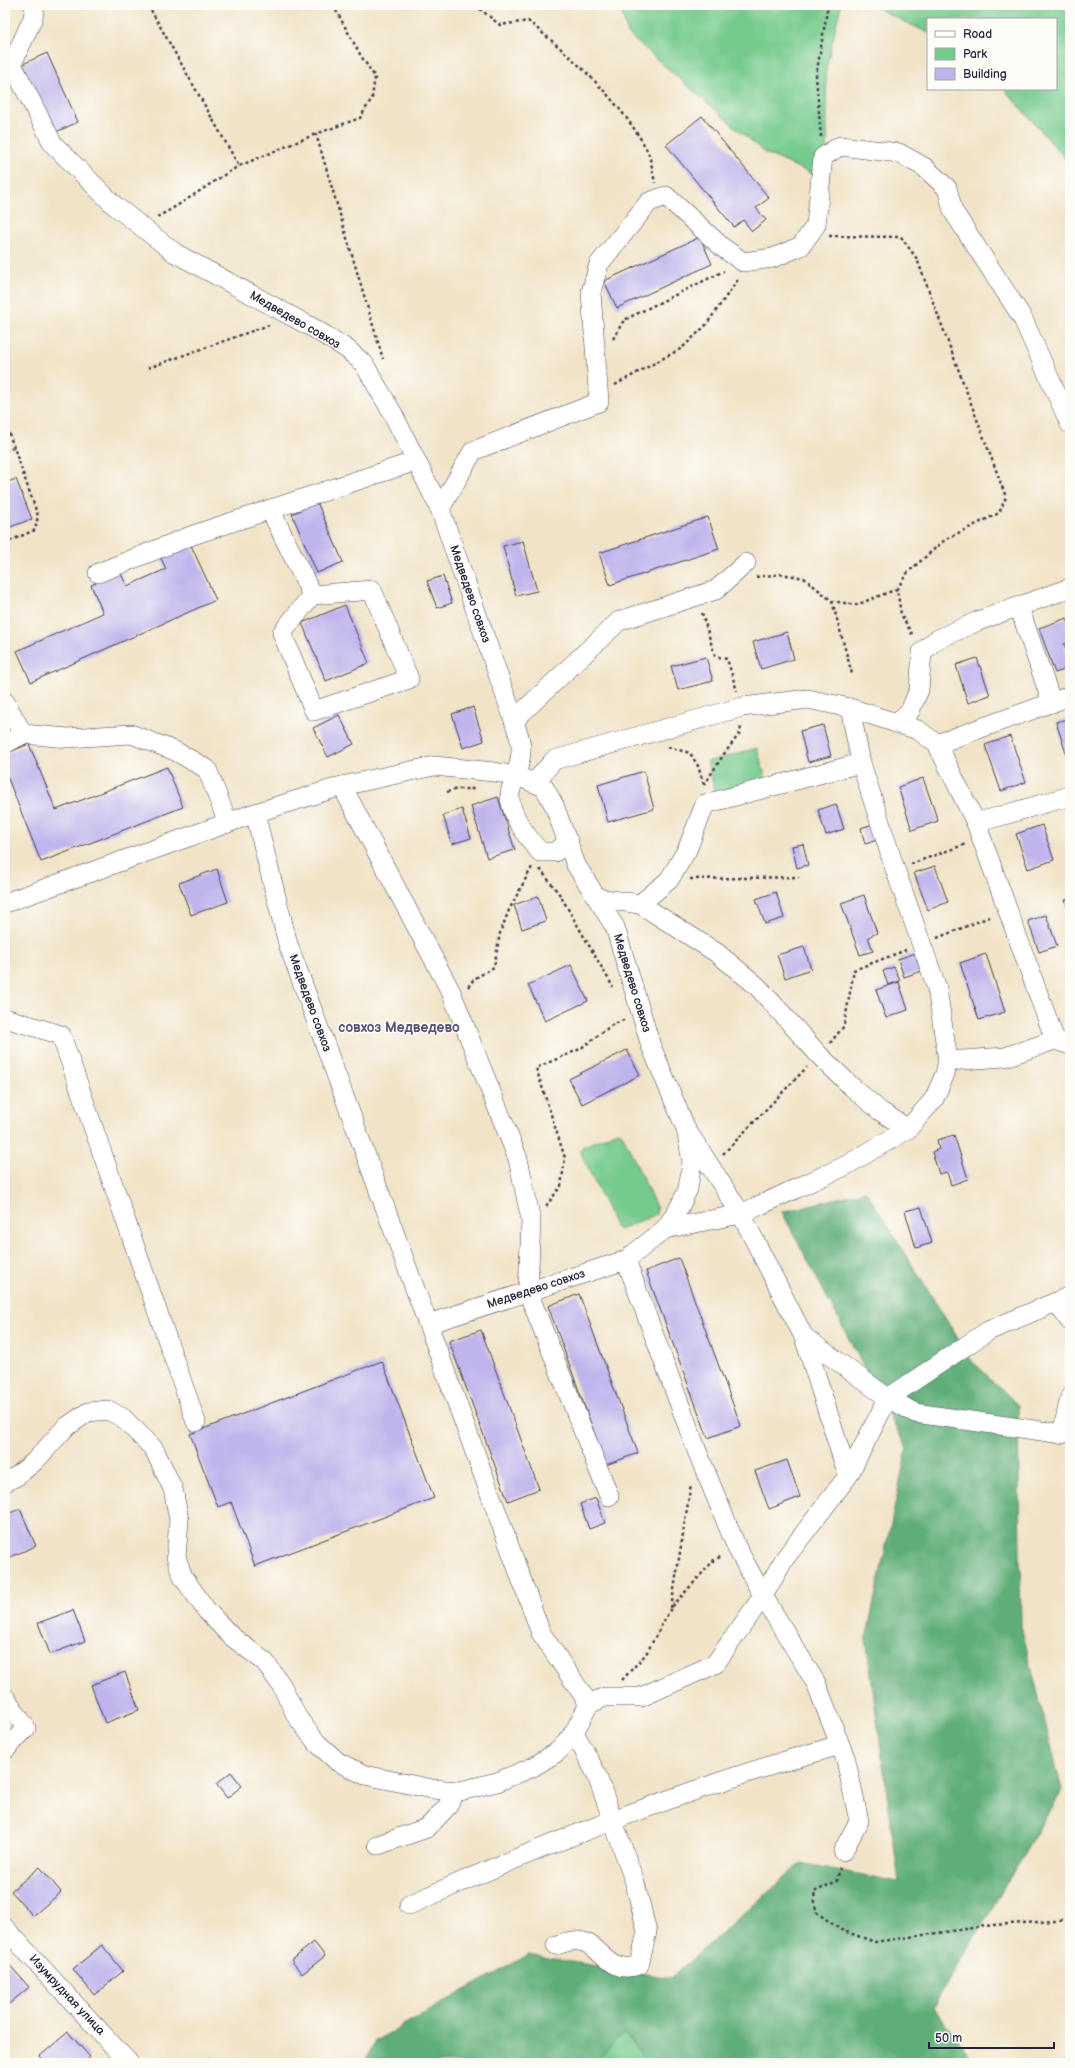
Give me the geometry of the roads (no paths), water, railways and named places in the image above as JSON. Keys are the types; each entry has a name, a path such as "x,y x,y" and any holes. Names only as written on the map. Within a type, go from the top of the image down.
{"street":[{"name":"Медведево совхоз","path":"35,5 33,18 12,64 53,144 114,206 175,253 292,316 347,349 364,364 393,414 440,509 514,720 522,749 525,779"},
{"path":"440,509 473,451 599,402 591,292 599,264 649,202 666,196 722,247 747,261 772,258 801,246 816,225 822,157 840,146 858,146 899,154 924,167 946,188 953,211 1022,317 1070,424"},
{"path":"98,573 193,535 416,461"},
{"path":"270,509 312,595"},
{"path":"514,720 619,621 716,590 742,567"},
{"path":"896,723 910,711 919,690 922,652 936,640 978,620 1070,588"},
{"path":"372,590 409,679 314,711 282,633 312,595 372,590"},
{"path":"1019,607 1052,703"},
{"path":"937,744 1070,696"},
{"path":"568,842 555,852 538,857 513,810 511,791 525,779 554,760 742,707 808,699 850,708 918,730 937,744 979,831 1007,910 1062,1042 1005,1057 948,1061"},
{"path":"5,702 23,734"},
{"path":"665,1229 741,1214 845,1166 908,1129 934,1099 945,1074 948,1061 937,988 895,870 861,763 850,708"},
{"path":"5,744 23,734 68,738 131,734 175,752 206,769 228,823"},
{"path":"640,904 669,880 687,850 704,795 861,763"},
{"name":"Медведево совхоз","path":"5,903 255,813 342,786 434,766 494,772 525,779 544,787 554,805 576,865 615,927 651,1046 686,1129 692,1162 688,1189 679,1208 665,1229 626,1260 428,1324 288,944 255,813"},
{"path":"342,786 455,1003 518,1159 531,1220 528,1292 609,1496"},
{"path":"979,831 1070,796"},
{"path":"597,898 640,904 717,953 757,986 819,1055 880,1111 908,1129"},
{"path":"5,1018 61,1035 196,1422"},
{"path":"686,1129 741,1214 804,1337 848,1476"},
{"path":"626,1260 697,1451 737,1548 763,1596 816,1683 846,1760 859,1821 843,1851"},
{"path":"597,1700 641,1697 715,1664 763,1596 785,1558 848,1476 888,1398 988,1331 1063,1299 1070,1321"},
{"path":"428,1324 541,1633 597,1700"},
{"path":"804,1337 888,1398 915,1413 1062,1434 1070,1397"},
{"path":"5,1482 17,1476 36,1461 65,1428 88,1412 108,1410 123,1418 154,1449 173,1489 179,1520 176,1557 183,1577 208,1611 231,1636 265,1662 282,1686 297,1717 317,1743 338,1762 365,1775 432,1789 455,1791 497,1782 533,1767 557,1752 574,1732 597,1700"},
{"path":"5,1697 26,1728 5,1750"},
{"path":"556,1944 579,1941 594,1948 610,1964 632,1967 639,1965 647,1932 635,1883 596,1773 574,1732"},
{"path":"409,1905 467,1879 613,1820 788,1760 840,1745"},
{"path":"378,1845 427,1828 447,1807 455,1791"},
{"name":"Изумрудная улица","path":"5,1928 129,2063"}],"district":[{"name":"совхоз Медведево","path":"399,1027"}]}
